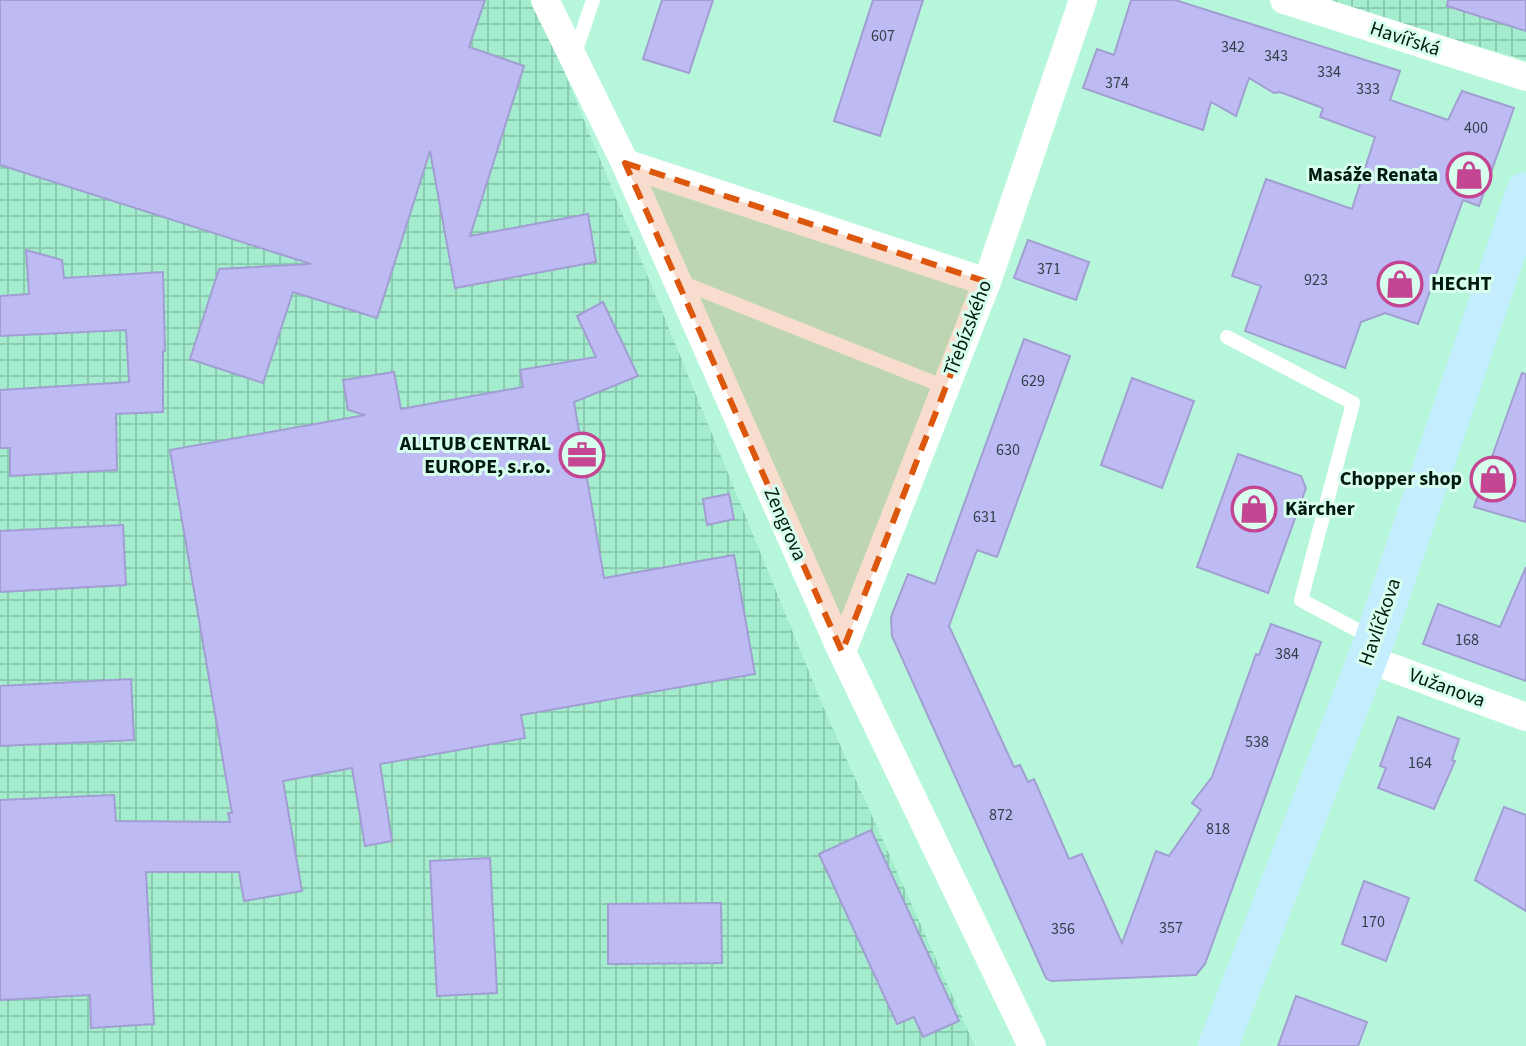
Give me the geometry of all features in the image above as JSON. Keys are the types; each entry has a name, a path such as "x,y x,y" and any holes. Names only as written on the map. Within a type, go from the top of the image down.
{"street":[{"name":"Zengrova","path":"545,0 625,163 842,652 1032,1046"},
{"name":"Třebízského","path":"842,652 987,282 1083,0"},
{"name":"Havířská","path":"1284,0 1526,77"},
{"path":"625,163 987,282"},
{"name":"Havlíčkova","path":"1218,1046 1372,649 1526,192"},
{"name":"Vužanova","path":"1372,649 1526,717"}],"lane":[{"path":"574,58 593,0"},
{"path":"678,281 945,387"},
{"path":"1227,337 1353,403 1301,600 1372,649"}],"highlighted area":[{"path":"625,163 987,282 842,652"}],"shaded area":[{"path":"0,0 535,0 825,711 975,1046 0,1046"},
{"path":"1317,0 1526,0 1526,60"}],"building":[{"path":"0,0 485,0 469,47 524,66 470,236 588,214 596,262 455,288 430,151 377,318 293,292 263,383 190,359 219,269 311,264 0,165"},
{"path":"662,0 713,0 689,73 643,59"},
{"path":"873,0 923,0 880,136 834,121"},
{"path":"1131,0 1175,0 1400,71 1390,100 1448,120 1462,91 1514,108 1479,206 1463,200 1418,324 1385,313 1361,322 1345,368 1245,331 1261,286 1232,276 1266,179 1352,209 1375,137 1320,117 1323,108 1280,92 1274,93 1249,78 1236,116 1211,102 1203,130 1083,88 1097,49 1114,55"},
{"path":"1448,0 1526,0 1526,31 1447,6"},
{"path":"1028,240 1089,262 1076,300 1014,278"},
{"path":"26,250 62,260 64,278 163,272 163,412 116,414 117,470 10,476 10,448 0,448 0,390 129,382 126,330 0,336 0,296 29,294"},
{"path":"603,302 638,376 574,402 604,578 734,555 755,674 521,715 525,738 380,764 392,841 365,846 352,768 283,781 302,891 244,901 239,872 146,872 154,1024 91,1028 90,995 0,1000 0,800 114,795 116,821 230,822 228,813 232,813 170,450 365,415 348,410 343,380 394,372 401,409 523,387 520,370 596,357 577,316"},
{"path":"1024,339 1070,356 997,557 977,550 949,626 1014,767 1020,765 1028,782 1034,779 1069,859 1082,854 1122,943 1156,851 1169,856 1201,810 1192,803 1212,777 1256,654 1259,655 1271,624 1321,642 1205,964 1196,975 1051,981 1046,978 892,636 891,617 908,574 935,584"},
{"path":"1522,373 1526,374 1526,522 1474,507"},
{"path":"1132,378 1194,401 1162,488 1101,465"},
{"path":"1238,454 1301,476 1306,488 1268,593 1197,567"},
{"path":"729,494 734,519 707,525 703,499"},
{"path":"123,525 126,585 0,592 0,531"},
{"path":"1526,567 1526,681 1423,644 1438,604 1500,627"},
{"path":"131,679 134,740 0,746 0,686"},
{"path":"1398,717 1459,739 1452,760 1455,761 1434,809 1378,788 1386,768 1380,766"},
{"path":"1504,807 1526,815 1526,911 1475,880"},
{"path":"871,830 959,1021 923,1037 914,1017 897,1024 819,854"},
{"path":"490,858 497,993 437,996 430,861"},
{"path":"1364,881 1409,898 1386,961 1342,944"},
{"path":"721,903 722,963 608,964 608,904"},
{"path":"1296,996 1367,1022 1358,1046 1278,1046"}],"place":[{"name":"Masáže Renata","path":"1469,175"},
{"name":"HECHT","path":"1400,284"},
{"name":"ALLTUB CENTRAL EUROPE, s.r.o.","path":"582,455"},
{"name":"Chopper shop","path":"1493,479"},
{"name":"Kärcher","path":"1254,509"}]}
